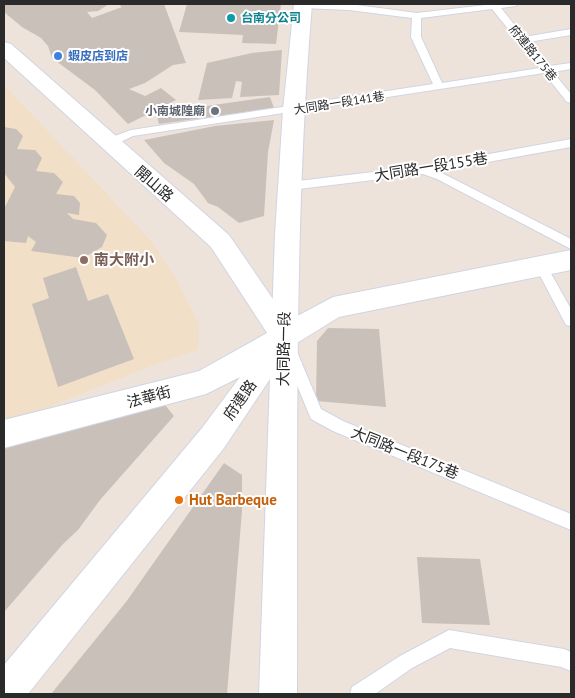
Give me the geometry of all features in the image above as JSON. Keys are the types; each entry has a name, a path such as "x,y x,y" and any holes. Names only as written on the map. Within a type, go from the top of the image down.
{"street":[{"name":"大同路一段","path":"278,694 284,336 293,110 303,4"},
{"name":"開山路","path":"4,48 108,143 220,241 284,336"},
{"name":"府連路","path":"4,694 213,438 284,336 333,308 571,260"},
{"name":"法華街","path":"4,434 206,382 284,336"}],"lane":[{"path":"303,4 349,7 417,16 513,4"},
{"name":"府連路175巷","path":"495,7 571,100"},
{"path":"417,16 416,37 439,87"},
{"path":"522,40 571,32"},
{"name":"大同路一段141巷","path":"108,143 131,134 571,66"},
{"name":"大同路一段155巷","path":"290,186 423,170 571,143"},
{"path":"423,170 441,176 571,244"},
{"path":"541,266 571,322"},
{"name":"大同路一段175巷","path":"284,336 316,414 338,426 571,522"},
{"path":"359,694 406,662 449,639 564,658 571,662"}],"shaded area":[{"name":"南大附小","path":"4,85 151,241 177,280 199,324 198,350 149,367 4,425"}],"building":[{"path":"4,4 109,4 98,11 87,12 92,18 122,7 118,4 164,4 186,63 173,65 145,83 129,89 145,96 161,88 176,100 128,124 95,90 52,58 48,46 41,38 22,27 4,12"},
{"name":"台南分公司","path":"187,4 281,4 276,44 242,43 243,35 179,32"},
{"path":"282,50 279,95 240,97 242,82 236,81 232,98 198,100 207,63 252,53"},
{"name":"小南城隍廟","path":"270,97 274,108 159,124 156,113"},
{"path":"274,120 268,152 264,216 239,223 218,207 208,203 194,184 164,163 144,140 215,126"},
{"path":"4,127 16,129 23,136 17,149 35,150 42,158 36,171 54,173 63,182 56,194 74,196 80,203 79,215 67,213 73,219 96,223 107,235 102,247 83,258 31,251 36,242 28,236 26,243 4,241 4,209 15,187 4,173"},
{"path":"76,267 88,301 108,294 134,359 58,387 32,304 49,298 43,278"},
{"path":"328,328 379,329 386,407 316,401 317,341"},
{"path":"161,400 174,416 100,500 78,530 63,544 4,612 4,448 26,438"},
{"path":"224,463 242,475 242,511 227,694 51,694 126,602"},
{"path":"417,557 480,559 490,625 422,623"}],"place":[{"name":"台南分公司","path":"231,18"},
{"name":"蝦皮店到店","path":"58,56"},
{"name":"小南城隍廟","path":"215,111"},
{"name":"南大附小","path":"84,260"},
{"name":"Hut Barbeque","path":"179,500"}]}
